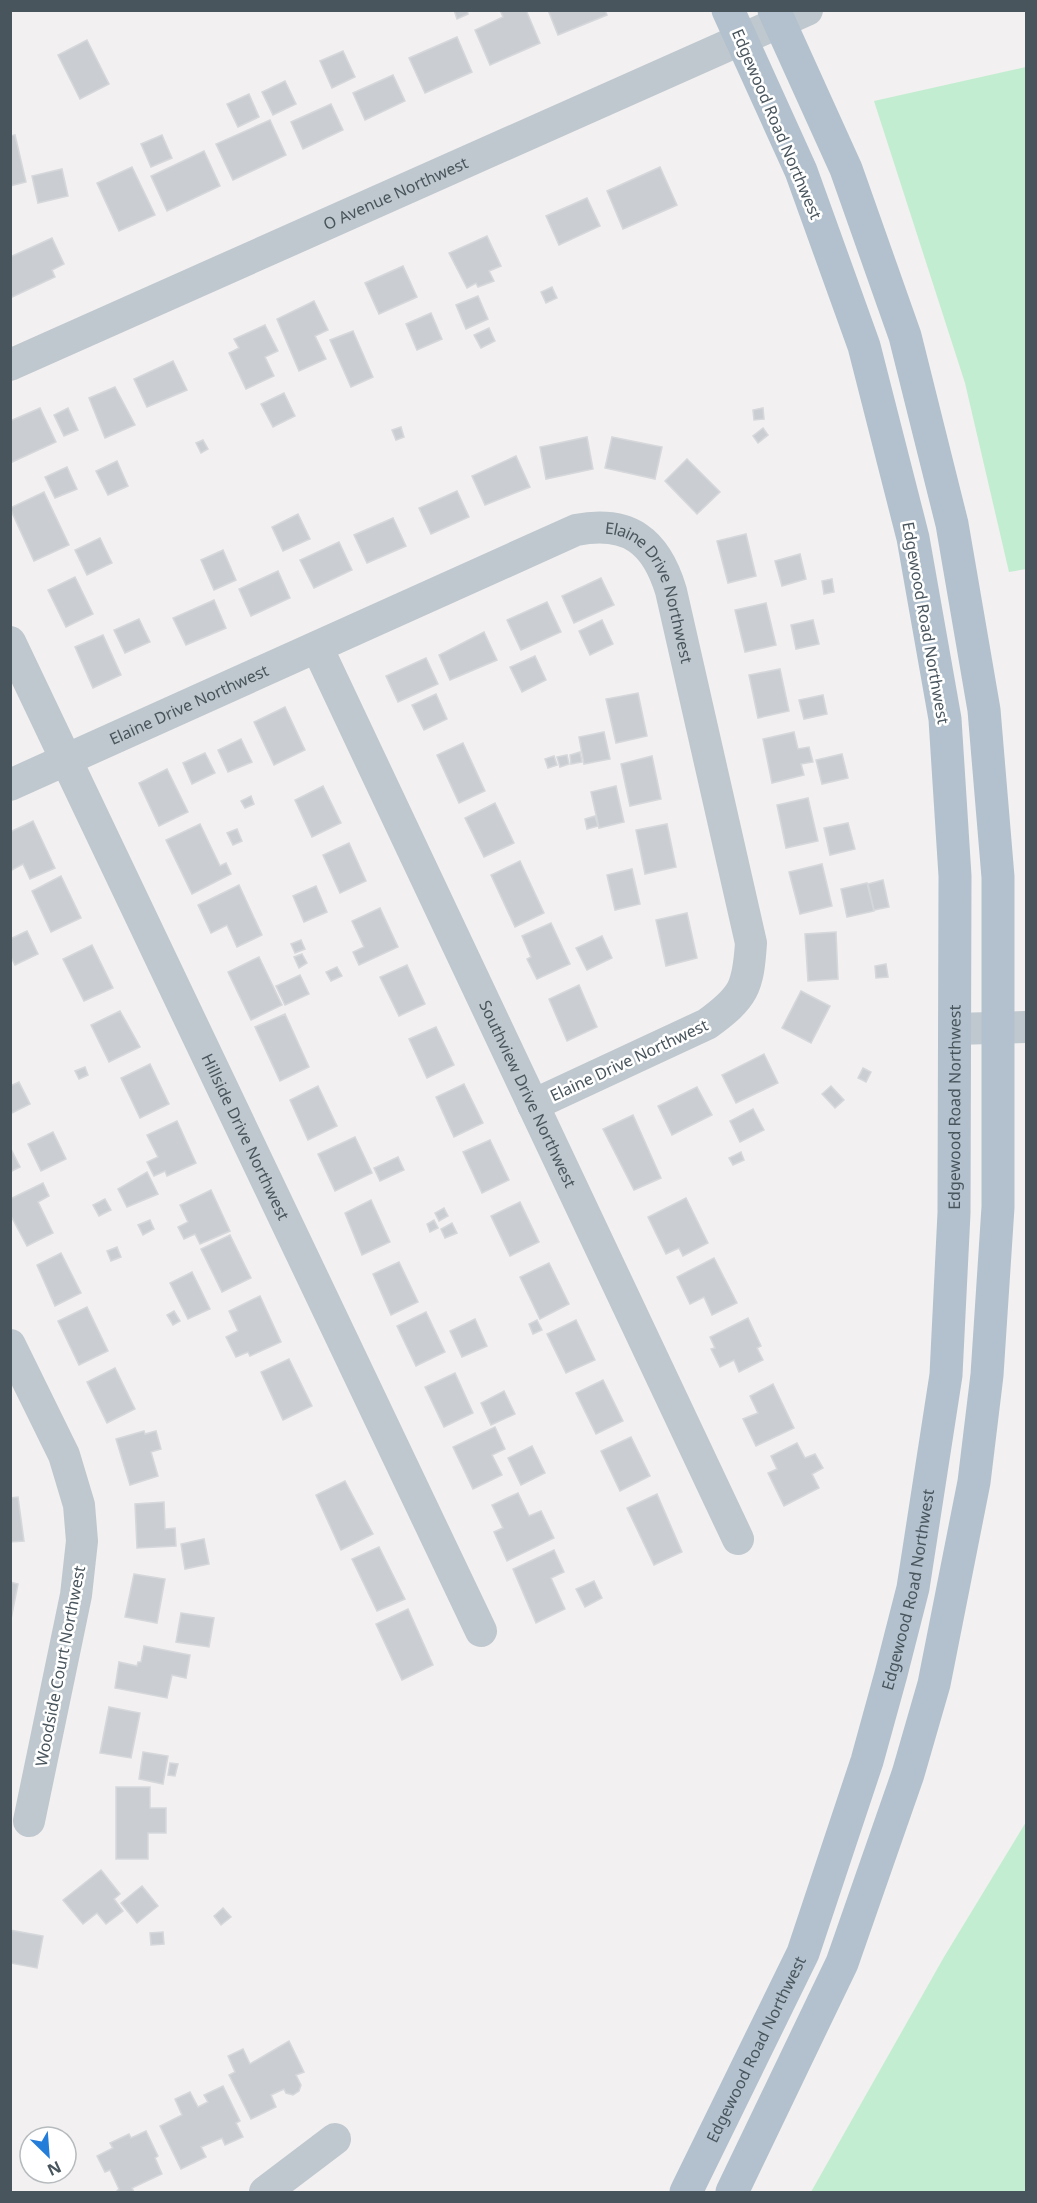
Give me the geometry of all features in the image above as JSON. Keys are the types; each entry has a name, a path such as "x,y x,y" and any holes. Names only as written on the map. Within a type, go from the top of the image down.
{"main road":[{"path":"732,2193 842,1963 908,1774 934,1684 974,1482 987,1375 1012,1026 984,710 952,524 905,336 846,169 787,14"},
{"name":"Edgewood Road Northwest","path":"686,2193 803,1953 867,1761 913,1588 946,1375 954,1213 955,876 945,719 913,538 864,346 801,171 735,25"}],"street":[{"name":"O Avenue Northwest","path":"10,365 735,25 787,14"},
{"name":"Elaine Drive Northwest","path":"10,785 576,530 598,526 622,530 640,538 664,570 751,943 748,980 733,1006 707,1024 533,1105"},
{"name":"Hillside Drive Northwest","path":"10,642 481,1631"},
{"name":"Southview Drive Northwest","path":"317,647 738,1539"},
{"path":"955,1029 1012,1026"},
{"name":"Woodside Court Northwest","path":"10,1344 64,1455 79,1504 82,1540 76,1595 29,1821"},
{"path":"265,2193 335,2139"}],"green space":[{"path":"1026,67 1026,569 1009,572 965,383 874,101"},
{"path":"1026,1822 1026,2192 811,2192 944,1957"}],"building":[{"path":"454,10 467,10 468,14 457,19"},
{"path":"500,10 526,10 540,43 490,65 475,30 503,17"},
{"path":"548,10 605,10 607,15 558,35"},
{"path":"457,37 472,72 425,93 409,58"},
{"path":"87,40 109,84 80,99 58,55"},
{"path":"343,51 355,77 332,88 320,61"},
{"path":"393,75 405,101 365,120 353,93"},
{"path":"285,81 296,104 273,115 262,92"},
{"path":"249,94 259,117 238,127 227,104"},
{"path":"331,104 343,130 303,149 291,122"},
{"path":"270,120 286,155 233,180 216,144"},
{"path":"15,135 26,182 10,186 10,136"},
{"path":"162,135 172,158 151,167 141,144"},
{"path":"204,151 220,186 167,211 151,176"},
{"path":"132,167 155,215 119,231 97,183"},
{"path":"660,167 677,205 623,229 607,191"},
{"path":"62,169 68,196 38,203 32,176"},
{"path":"587,198 600,226 559,245 546,216"},
{"path":"487,236 501,266 489,271 494,281 478,287 476,283 467,288 449,253"},
{"path":"52,238 64,264 52,270 55,277 10,298 10,257"},
{"path":"403,266 417,297 379,314 365,283"},
{"path":"552,287 557,298 546,303 541,292"},
{"path":"478,296 488,319 466,329 456,305"},
{"path":"314,301 328,330 315,336 326,359 299,371 277,319"},
{"path":"431,313 442,339 417,350 406,324"},
{"path":"265,325 278,351 265,357 274,376 246,389 229,353 239,348 234,339"},
{"path":"489,328 495,341 481,348 474,335"},
{"path":"353,331 373,377 351,387 330,340"},
{"path":"173,361 187,390 147,407 134,379"},
{"path":"115,387 135,425 105,438 89,398"},
{"path":"284,393 295,416 273,427 261,404"},
{"path":"40,408 56,442 10,463 10,421"},
{"path":"68,408 78,430 64,436 54,415"},
{"path":"763,408 764,419 754,420 753,410"},
{"path":"401,427 404,437 396,440 392,430"},
{"path":"763,428 768,435 758,443 753,436"},
{"path":"587,437 593,469 546,479 540,447"},
{"path":"612,437 662,447 655,479 605,468"},
{"path":"203,440 208,449 201,453 196,443"},
{"path":"516,456 530,487 485,505 472,476"},
{"path":"687,459 720,492 697,514 665,481"},
{"path":"117,461 128,486 108,495 96,471"},
{"path":"67,467 77,489 55,498 45,477"},
{"path":"457,491 469,517 431,534 419,508"},
{"path":"44,492 69,545 34,561 10,508"},
{"path":"298,514 310,539 283,551 272,527"},
{"path":"393,518 406,546 367,563 354,535"},
{"path":"746,534 756,576 728,583 717,541"},
{"path":"100,538 112,563 87,575 75,550"},
{"path":"339,542 352,570 314,588 300,560"},
{"path":"223,550 236,580 214,590 201,560"},
{"path":"800,554 806,579 782,586 775,561"},
{"path":"278,571 290,598 251,616 239,589"},
{"path":"75,577 93,614 66,627 48,590"},
{"path":"601,578 614,605 574,623 562,596"},
{"path":"832,579 834,592 824,594 822,581"},
{"path":"214,600 226,628 186,645 173,618"},
{"path":"547,602 561,632 521,650 507,620"},
{"path":"766,603 776,645 745,652 735,610"},
{"path":"139,619 150,642 125,653 114,630"},
{"path":"602,620 613,644 590,655 579,631"},
{"path":"813,620 819,644 796,649 791,625"},
{"path":"484,632 497,660 450,680 439,655"},
{"path":"103,635 121,675 93,688 75,647"},
{"path":"535,656 546,680 522,692 510,667"},
{"path":"426,658 438,684 398,702 386,676"},
{"path":"780,669 789,711 758,718 749,675"},
{"path":"638,693 647,736 616,743 606,699"},
{"path":"436,694 447,719 424,730 412,705"},
{"path":"823,695 827,714 804,719 799,700"},
{"path":"285,707 305,750 274,765 254,722"},
{"path":"604,732 610,759 584,764 579,737"},
{"path":"794,732 798,749 809,747 813,762 801,764 804,775 772,783 763,739"},
{"path":"241,739 252,762 228,772 218,750"},
{"path":"463,743 485,791 459,803 437,755"},
{"path":"580,752 582,762 571,764 570,755"},
{"path":"205,753 215,773 192,784 183,763"},
{"path":"842,754 848,778 822,784 816,760"},
{"path":"567,755 569,764 560,767 557,757"},
{"path":"554,756 557,765 548,768 545,759"},
{"path":"652,756 661,799 630,806 621,764"},
{"path":"167,769 188,812 159,826 139,783"},
{"path":"323,786 341,823 312,837 295,800"},
{"path":"616,786 624,822 599,828 591,792"},
{"path":"251,796 254,804 245,808 241,801"},
{"path":"808,798 818,841 786,848 777,805"},
{"path":"495,803 514,843 484,857 465,818"},
{"path":"595,816 598,826 587,829 585,819"},
{"path":"33,821 55,868 30,879 23,864 10,871 10,832"},
{"path":"848,823 855,849 830,855 824,828"},
{"path":"200,824 220,866 226,863 231,874 192,894 166,840"},
{"path":"667,824 676,867 645,874 636,830"},
{"path":"237,829 242,841 233,845 227,833"},
{"path":"349,843 366,881 340,893 323,855"},
{"path":"520,861 544,913 515,927 491,875"},
{"path":"822,864 832,906 800,914 789,872"},
{"path":"632,869 640,904 615,910 607,875"},
{"path":"61,876 81,918 51,932 32,891"},
{"path":"883,880 889,907 874,910 868,884"},
{"path":"867,883 874,911 847,917 841,889"},
{"path":"239,885 262,935 237,947 227,925 211,933 198,905"},
{"path":"316,886 327,912 304,922 293,896"},
{"path":"380,908 398,947 359,965 353,952 364,947 352,921"},
{"path":"687,913 697,958 666,966 656,920"},
{"path":"551,923 570,964 537,979 527,959 531,957 522,936"},
{"path":"27,931 38,954 15,965 10,955 10,939"},
{"path":"836,932 838,979 808,981 805,934"},
{"path":"602,936 612,958 587,970 576,948"},
{"path":"301,940 305,949 295,953 291,944"},
{"path":"92,945 113,988 84,1001 63,959"},
{"path":"302,954 307,963 299,968 294,957"},
{"path":"259,957 282,1005 251,1020 228,972"},
{"path":"886,964 888,977 876,978 875,966"},
{"path":"407,965 425,1004 399,1016 380,977"},
{"path":"337,967 342,976 331,981 326,972"},
{"path":"300,975 309,994 285,1005 276,986"},
{"path":"579,985 597,1027 567,1041 549,999"},
{"path":"801,991 830,1006 811,1043 782,1028"},
{"path":"120,1011 140,1047 109,1062 91,1025"},
{"path":"285,1014 309,1067 280,1081 255,1027"},
{"path":"436,1027 454,1065 427,1078 409,1039"},
{"path":"764,1054 778,1083 736,1103 722,1075"},
{"path":"150,1064 169,1104 140,1118 121,1078"},
{"path":"85,1067 88,1075 79,1079 75,1071"},
{"path":"863,1068 871,1072 866,1082 858,1078"},
{"path":"19,1082 30,1104 10,1114 10,1086"},
{"path":"464,1084 483,1123 454,1137 436,1097"},
{"path":"318,1086 337,1126 308,1140 290,1100"},
{"path":"831,1086 844,1100 835,1108 822,1094"},
{"path":"697,1087 712,1115 672,1135 658,1106"},
{"path":"753,1109 764,1130 740,1142 730,1121"},
{"path":"633,1115 661,1178 634,1190 603,1129"},
{"path":"177,1121 196,1163 167,1176 165,1171 154,1176 147,1162 158,1157 147,1135"},
{"path":"53,1132 66,1159 41,1171 28,1144"},
{"path":"355,1137 372,1173 335,1191 318,1154"},
{"path":"490,1140 509,1180 482,1193 463,1152"},
{"path":"10,1147 20,1167 10,1172"},
{"path":"741,1152 744,1160 733,1165 729,1158"},
{"path":"398,1157 404,1170 380,1181 374,1168"},
{"path":"147,1172 158,1194 127,1207 118,1189"},
{"path":"43,1183 49,1196 38,1202 53,1233 27,1246 10,1214 10,1199"},
{"path":"211,1190 230,1231 200,1244 195,1234 184,1239 178,1227 188,1222 180,1205"},
{"path":"686,1198 708,1243 683,1256 679,1248 666,1254 648,1217"},
{"path":"105,1199 111,1210 99,1216 93,1205"},
{"path":"371,1200 390,1242 362,1255 345,1213"},
{"path":"520,1202 539,1242 510,1256 491,1216"},
{"path":"444,1208 448,1216 439,1221 435,1213"},
{"path":"150,1220 154,1229 143,1235 138,1225"},
{"path":"434,1220 438,1228 430,1232 427,1224"},
{"path":"452,1223 457,1233 445,1238 441,1229"},
{"path":"230,1235 251,1278 222,1292 201,1249"},
{"path":"117,1247 121,1257 111,1261 107,1251"},
{"path":"61,1253 81,1293 55,1306 37,1265"},
{"path":"714,1258 737,1303 712,1315 704,1297 690,1304 677,1277"},
{"path":"399,1262 418,1302 391,1315 373,1274"},
{"path":"549,1263 569,1304 540,1319 520,1277"},
{"path":"192,1272 210,1309 188,1319 170,1283"},
{"path":"260,1296 281,1342 250,1356 248,1352 236,1357 226,1337 238,1331 229,1311"},
{"path":"87,1307 108,1351 79,1365 58,1321"},
{"path":"174,1311 180,1321 173,1325 167,1315"},
{"path":"426,1312 445,1352 416,1366 397,1326"},
{"path":"748,1318 761,1346 757,1348 763,1360 739,1372 734,1360 720,1367 711,1349 715,1348 710,1337"},
{"path":"475,1319 487,1346 462,1357 450,1331"},
{"path":"537,1320 542,1330 533,1334 529,1324"},
{"path":"576,1320 595,1360 566,1373 547,1334"},
{"path":"289,1359 312,1406 283,1420 261,1372"},
{"path":"115,1368 135,1409 107,1423 87,1382"},
{"path":"455,1373 473,1413 444,1427 425,1387"},
{"path":"603,1380 623,1421 596,1434 576,1393"},
{"path":"773,1384 794,1428 756,1446 743,1419 758,1413 750,1396"},
{"path":"504,1391 515,1414 491,1425 481,1403"},
{"path":"495,1427 505,1449 492,1455 502,1475 473,1489 453,1447"},
{"path":"144,1431 145,1434 156,1431 161,1449 151,1452 158,1476 130,1485 116,1439"},
{"path":"631,1437 650,1476 620,1491 601,1451"},
{"path":"797,1443 805,1458 815,1454 823,1468 812,1474 819,1488 784,1506 768,1473 777,1469 771,1456"},
{"path":"532,1446 545,1473 521,1485 508,1458"},
{"path":"345,1481 373,1534 341,1550 316,1495"},
{"path":"518,1493 529,1516 541,1511 554,1538 507,1561 494,1532 503,1528 492,1505"},
{"path":"657,1494 682,1552 654,1565 627,1508"},
{"path":"18,1497 24,1541 10,1542 10,1498"},
{"path":"164,1502 165,1529 175,1528 176,1546 137,1548 135,1504"},
{"path":"204,1539 209,1564 185,1569 181,1544"},
{"path":"379,1547 405,1599 377,1611 352,1559"},
{"path":"554,1550 564,1572 551,1578 565,1609 536,1623 513,1569"},
{"path":"134,1574 165,1579 157,1623 125,1617"},
{"path":"594,1581 602,1598 585,1607 576,1589"},
{"path":"10,1582 18,1584 10,1624"},
{"path":"408,1609 433,1665 402,1680 376,1624"},
{"path":"181,1613 214,1618 209,1647 176,1642"},
{"path":"144,1646 190,1655 186,1678 172,1675 167,1698 115,1688 119,1662 137,1666 138,1662 141,1662"},
{"path":"109,1707 140,1713 131,1758 100,1753"},
{"path":"143,1752 168,1756 163,1784 139,1779"},
{"path":"170,1763 178,1764 175,1776 168,1775"},
{"path":"116,1787 150,1787 150,1808 166,1808 166,1833 148,1833 148,1859 116,1859"},
{"path":"101,1870 120,1894 114,1899 123,1911 106,1924 97,1913 83,1924 63,1900"},
{"path":"142,1886 158,1906 137,1923 121,1903"},
{"path":"223,1908 231,1917 221,1925 214,1916"},
{"path":"10,1930 43,1936 37,1968 10,1963"},
{"path":"163,1932 164,1944 151,1945 150,1933"},
{"path":"289,2041 304,2072 296,2075 301,2085 299,2091 293,2095 286,2093 284,2089 271,2095 276,2107 251,2119 229,2075 235,2072 228,2056 243,2049 250,2064"},
{"path":"223,2086 240,2121 236,2123 243,2137 225,2145 222,2138 201,2147 206,2157 181,2169 160,2126 182,2115 175,2099 190,2092 198,2107 208,2102 204,2095"},
{"path":"146,2131 158,2156 155,2158 162,2174 132,2188 134,2192 116,2192 119,2189 110,2170 105,2172 97,2156 113,2148 110,2143 129,2134 131,2138"}]}
